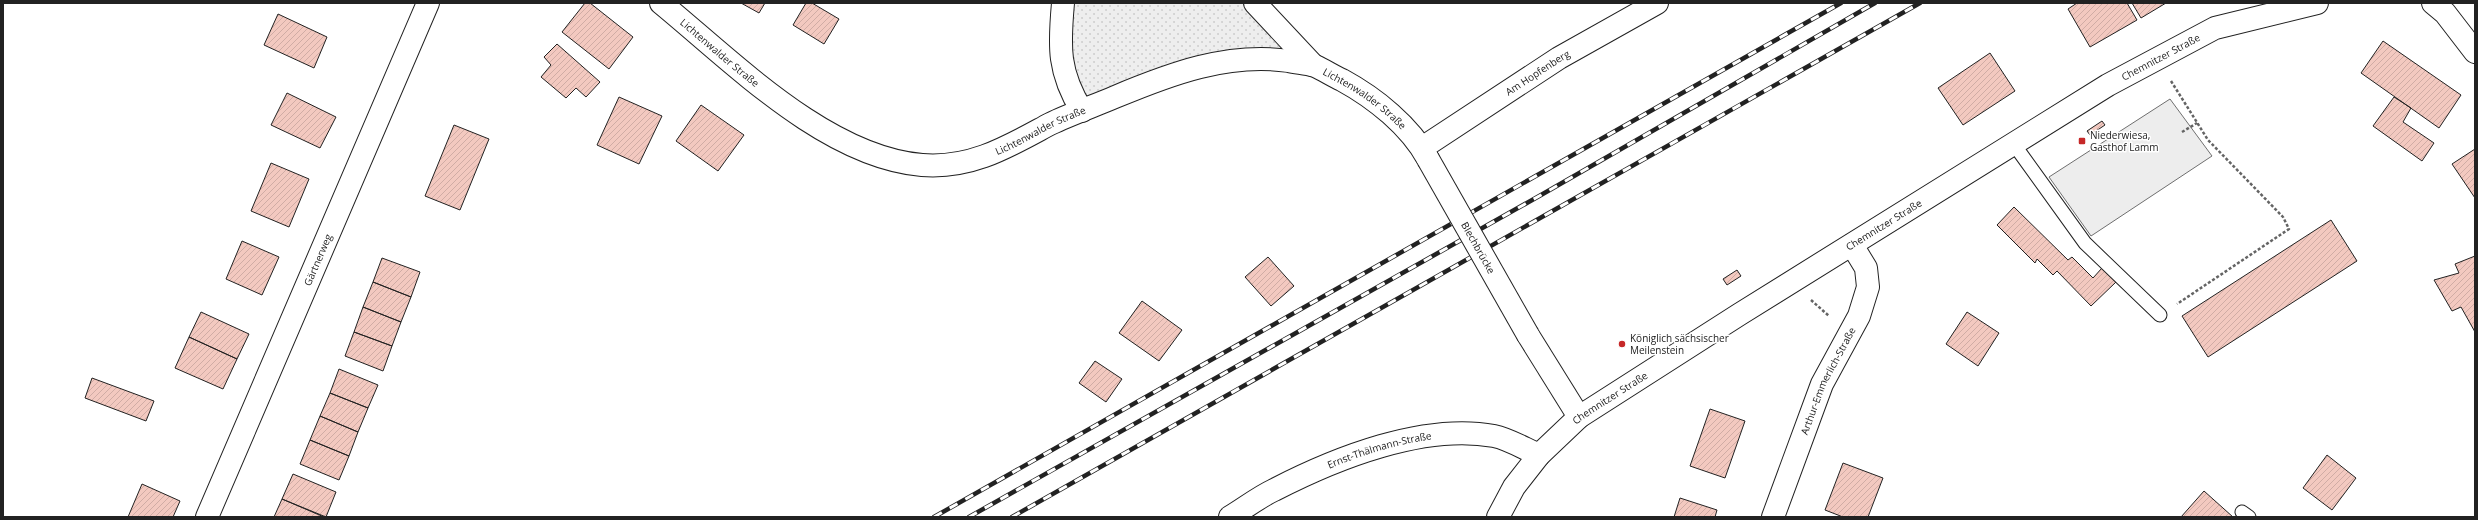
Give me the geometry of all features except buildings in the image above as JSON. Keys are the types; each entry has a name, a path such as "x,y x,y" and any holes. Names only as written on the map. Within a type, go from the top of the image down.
{"main road":[{"name":"Gärtnerweg","path":"207,517 428,3"},
{"name":"Lichtenwalder Straße","path":"661,3 769,92 826,132 854,147 892,159 923,165 950,164 977,159 1017,144 1052,124 1161,78 1209,64 1251,59 1278,60 1313,65 1363,91 1395,119 1425,154"},
{"path":"1063,3 1060,42 1063,64 1068,89 1082,111"},
{"path":"1255,3 1313,65"},
{"name":"Am Hopfenberg","path":"1425,154 1559,58 1657,3"},
{"name":"Chemnitzer Straße","path":"1498,517 1514,487 1539,455 1579,417 2012,143 2071,107 2215,28 2317,3"},
{"path":"2433,3 2445,13 2475,52"},
{"name":"Blechbrücke","path":"1425,154 1528,335 1579,417"},
{"name":"Arthur-Emmerlich-Straße","path":"1773,517 1822,384 1859,316 1868,287 1866,268 1852,245"},
{"name":"Ernst-Thälmann-Straße","path":"1230,517 1273,490 1358,453 1412,440 1470,433 1496,437 1539,455"}],"lane":[{"path":"2012,143 2085,242 2160,315"}],"path":[{"path":"2158,59 2208,140 2283,217 2289,229 2160,315"},
{"path":"2182,132 2197,123"},
{"path":"1791,282 1849,334"}],"shaded area":[{"path":"1063,3 1255,3 1313,65 1251,59 1082,111"},
{"path":"2170,99 2212,156 2091,236 2049,177"}],"railway":[{"path":"934,517 1841,3"},
{"path":"969,517 1541,195 1875,3"},
{"path":"1012,517 1920,3"}],"place":[{"name":"Niederwiesa, Gasthof Lamm","path":"2082,141"},
{"name":"Königlich sächsischer Meilenstein","path":"1622,344"}]}
